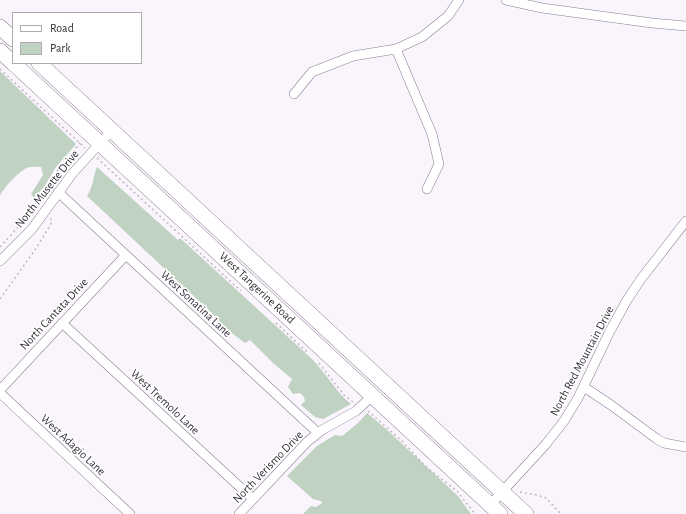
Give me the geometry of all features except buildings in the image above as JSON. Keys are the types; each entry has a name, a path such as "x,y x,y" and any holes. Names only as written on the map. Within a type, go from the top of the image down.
{"main road":[{"path":"0,27 12,38"},
{"name":"West Tangerine Road","path":"0,51 12,62"},
{"name":"West Tangerine Road","path":"14,64 95,148 372,395 495,509"},
{"name":"West Tangerine Road","path":"40,64 505,489 526,514"}],"street":[{"path":"294,94 312,72 353,56 396,49 422,37 448,16 459,0"},
{"path":"506,0 542,8 652,23 686,26"},
{"path":"396,49 432,134 439,164 427,189"},
{"name":"North Musette Drive","path":"0,261 32,229 78,167 112,130"},
{"name":"West Sonatina Lane","path":"58,192 318,433"},
{"name":"North Red Mountain Drive","path":"495,509 505,489 560,428 575,405 606,337 627,300 641,279 686,221"},
{"name":"North Cantata Drive","path":"0,392 126,255"},
{"name":"West Tremolo Lane","path":"62,323 253,499"},
{"path":"584,387 612,405 657,440 664,443 686,447"},
{"name":"West Adagio Lane","path":"0,392 130,514"},
{"name":"North Verismo Drive","path":"239,514 293,456 318,433 356,411 372,395"}],"path":[{"path":"0,69 80,142 95,148 244,293"},
{"path":"0,247 22,223 56,171 80,142"},
{"path":"0,298 37,247 52,222 46,211"},
{"path":"272,320 310,355"},
{"path":"318,362 344,395 355,403"},
{"path":"367,410 379,419 402,441 426,467 457,492 475,514"},
{"path":"505,489 546,498 561,514"}],"green space":[{"path":"0,71 76,144 56,167 44,187 34,198 31,194 43,175 41,167 29,167 22,171 11,180 0,195"},
{"path":"97,167 178,240 180,238 312,359 351,404 323,419 315,417 301,405 305,401 304,397 300,393 293,394 288,387 292,379 273,363 250,340 245,343 224,327 215,316 87,196 91,189"},
{"path":"367,413 458,496 471,514 303,514 311,506 316,507 322,503 321,501 313,499 287,476 317,446 335,435 342,436 358,423"}]}
